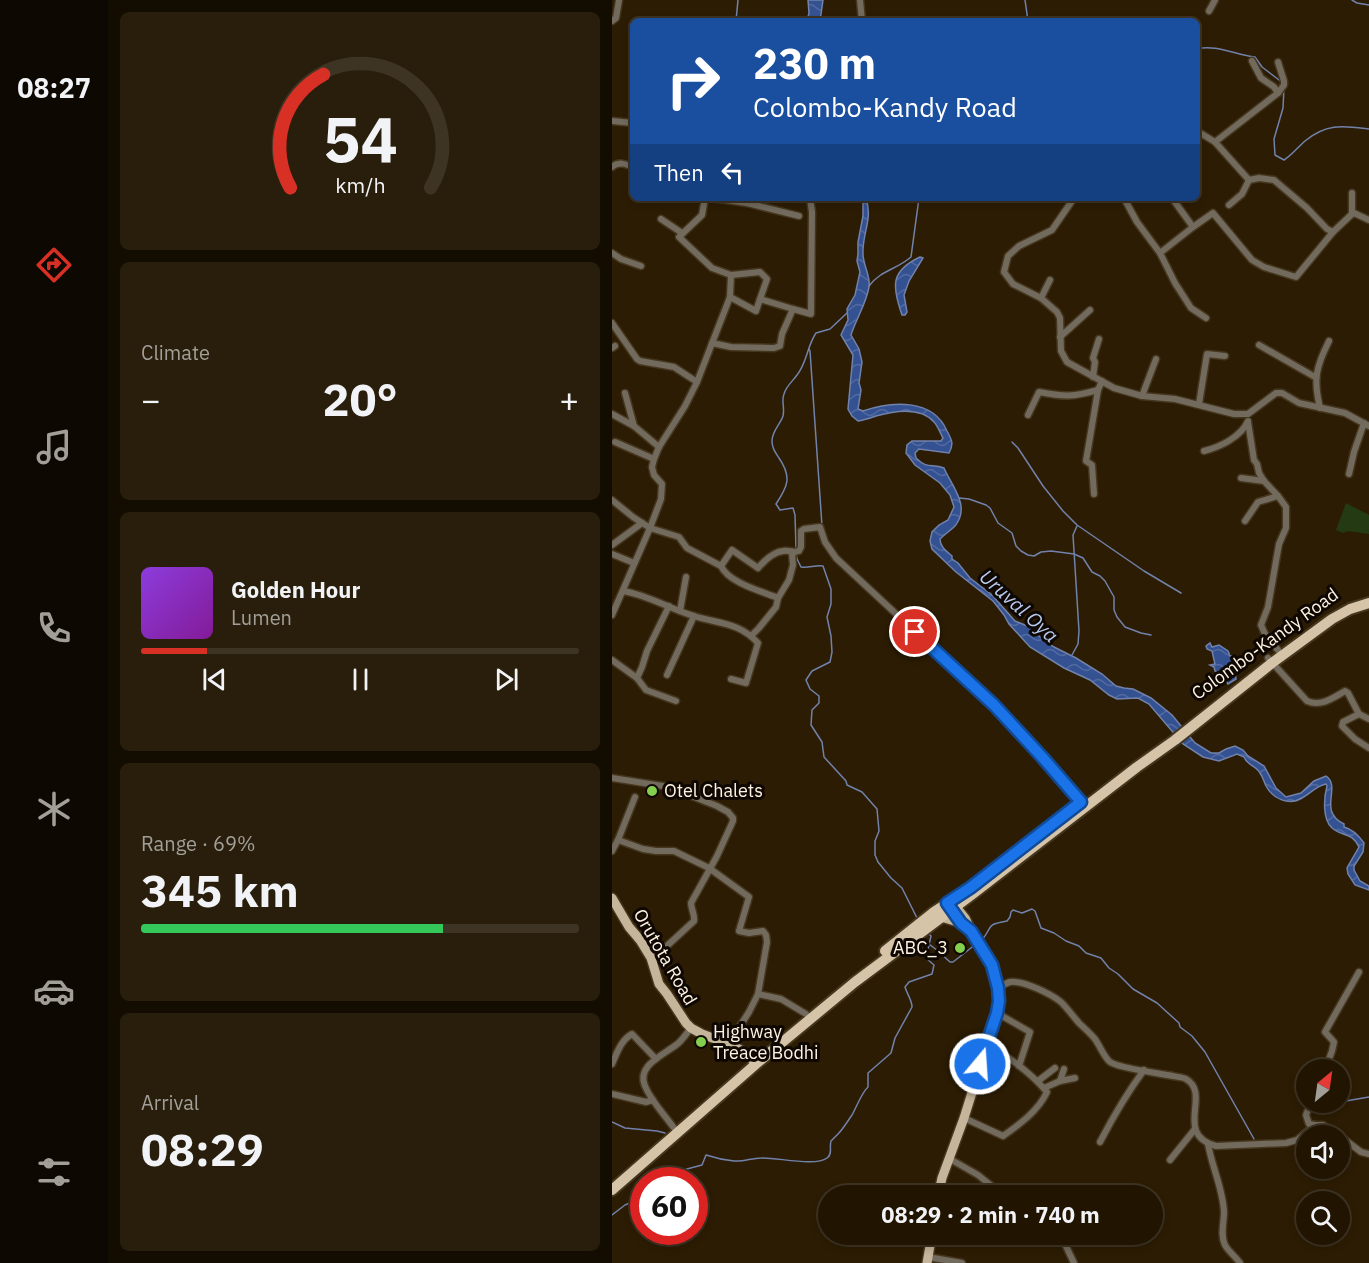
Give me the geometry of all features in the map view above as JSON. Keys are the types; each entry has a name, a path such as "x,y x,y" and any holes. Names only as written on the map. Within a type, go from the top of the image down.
{"highway":[{"name":"Colombo-Kandy Road","path":"1270,660 1278,650 1329,613 1354,600 1369,597"},
{"name":"Colombo-Kandy Road","path":"1108,785 1270,660 1332,619 1350,609 1369,603"},
{"path":"612,1190 806,1014 936,918 970,888 1081,802 1108,785"},
{"path":"951,905 974,893 1108,785"},
{"path":"612,1182 753,1061 855,982 907,938"}],"main road":[{"path":"963,921 965,909 974,893"},
{"name":"Orutota Road","path":"612,898 651,958 659,984 682,1019 702,1034 729,1043 753,1061"},
{"path":"940,1185 964,1118 999,1001 992,965 973,934 951,905"},
{"path":"936,918 963,921"},
{"path":"928,1260 930,1245"}],"street":[{"path":"614,20 619,0"},
{"path":"860,0 862,18"},
{"path":"1209,11 1215,0"},
{"path":"1252,61 1261,78 1274,87 1278,93"},
{"path":"1215,142 1278,93 1284,81 1278,63"},
{"path":"612,121 630,123"},
{"path":"1200,133 1215,142 1249,180"},
{"path":"612,167 624,163 630,166"},
{"path":"1249,180 1259,178 1274,180 1333,232"},
{"path":"1229,205 1242,194 1249,180"},
{"path":"1160,253 1213,213 1252,260 1264,267 1296,277 1333,232 1352,214 1352,193"},
{"path":"704,201 702,215 679,237 712,268 731,275 760,272 767,279 756,311 730,297"},
{"path":"748,201 800,216"},
{"path":"760,299 811,314 810,201"},
{"path":"1072,201 1052,230 1019,246 1008,256 1004,272 1013,284 1041,298 1057,312 1060,318 1061,351 1067,362 1114,388 1142,396 1199,404 1234,414 1248,414 1276,393 1282,393 1299,403 1345,413 1366,425 1354,452 1349,474"},
{"path":"1126,201 1137,222 1160,253 1191,308 1206,318"},
{"path":"1174,201 1193,226"},
{"path":"1352,214 1369,220"},
{"path":"661,219 682,233"},
{"path":"612,253 640,266"},
{"path":"612,615 662,499 662,484 654,475 652,467 654,459 697,382 730,297 731,275"},
{"path":"1041,298 1050,280"},
{"path":"712,343 731,347 774,348 780,346 782,334 793,309"},
{"path":"1060,337 1090,310"},
{"path":"612,323 637,359 674,367 697,382"},
{"path":"1093,376 1095,362 1093,358 1099,339"},
{"path":"1320,408 1315,376 1329,341"},
{"path":"1259,345 1315,376"},
{"path":"1199,404 1207,354 1225,356"},
{"path":"1142,396 1156,359"},
{"path":"1094,494 1092,465 1086,461 1098,390 1102,381"},
{"path":"1028,415 1039,392 1076,396 1098,390"},
{"path":"625,393 634,426"},
{"path":"612,414 634,426 659,447"},
{"path":"1248,414 1258,473 1286,507 1286,528 1279,544 1268,607 1261,625 1278,650"},
{"path":"1204,451 1221,446 1244,429 1248,423"},
{"path":"615,442 654,459"},
{"path":"1240,477 1264,481"},
{"path":"1245,521 1258,502 1278,496"},
{"path":"612,500 650,528 679,537 687,548 721,566 723,571 739,582 778,598"},
{"path":"612,545 642,523"},
{"path":"751,636 776,607 778,598 789,580 793,565 792,554 801,548 801,531 820,527 825,542 836,558 994,705 1081,802"},
{"path":"721,566 732,550 758,568 784,550 796,552"},
{"path":"612,554 634,563"},
{"path":"680,611 686,577"},
{"path":"623,591 636,593 694,616 731,625 751,636 758,643 746,682 731,679"},
{"path":"637,678 647,651 669,606"},
{"path":"667,675 694,616"},
{"path":"612,660 637,678 646,690 676,701"},
{"path":"1270,660 1307,701 1314,704 1322,703 1345,691 1359,714 1369,719"},
{"path":"1359,714 1343,722 1342,726 1355,739 1369,748"},
{"path":"612,778 669,787 717,806 733,818 717,856 691,903 694,921 651,958"},
{"path":"612,851 635,796"},
{"path":"618,840 643,849 674,851 709,868 749,897 739,931 749,933 763,931 767,942 758,994 729,1043"},
{"path":"1329,1059 1334,1042 1325,1032 1359,972"},
{"path":"998,988 1009,982 1021,982 1061,1003 1094,1038 1109,1061 1186,1079 1194,1088 1196,1098 1195,1129 1200,1138 1208,1144 1216,1146 1286,1143 1296,1140"},
{"path":"758,994 781,999 806,1014"},
{"path":"997,1013 1030,1032 1019,1066"},
{"path":"674,1128 653,1100 644,1084 643,1075 647,1067 678,1044 691,1028"},
{"path":"612,1064 619,1047 632,1034 656,1059"},
{"path":"964,1118 1003,1136 1023,1122 1047,1092 1038,1081 987,1044"},
{"path":"1038,1081 1055,1068"},
{"path":"1060,1081 1064,1069"},
{"path":"1100,1142 1129,1090 1144,1070"},
{"path":"1044,1089 1060,1081 1075,1078"},
{"path":"612,1094 646,1102 653,1100"},
{"path":"1307,1113 1309,1124 1316,1125"},
{"path":"1170,1160 1195,1129"},
{"path":"1208,1144 1220,1186 1225,1244 1240,1263"},
{"path":"1350,1144 1361,1152 1369,1154"},
{"path":"950,1159 990,1185"},
{"path":"1065,1245 1074,1263"},
{"path":"928,1260 962,1263"}],"green space":[{"path":"1346,503 1369,515 1369,534 1348,531 1343,533 1336,530"}],"water":[{"path":"808,0 823,0 820,18 808,18"},
{"path":"862,201 867,201 868,206 863,254 869,287 851,335 859,349 862,362 858,409 863,411 886,405 910,405 922,408 941,420 952,444 949,453 919,449 915,453 916,458 924,464 944,468 959,497 961,511 959,519 955,526 940,539 942,547 970,578 992,595 1015,621 1032,628 1054,647 1102,674 1116,686 1133,689 1151,698 1172,715 1195,743 1211,753 1219,753 1235,746 1243,750 1264,766 1276,788 1286,797 1301,793 1314,781 1326,776 1332,786 1332,813 1344,824 1344,827 1355,833 1364,843 1363,852 1354,870 1360,881 1369,886 1369,890 1355,885 1348,874 1347,868 1359,847 1353,839 1336,831 1329,824 1325,808 1326,784 1297,800 1282,800 1269,791 1262,776 1244,757 1237,754 1219,761 1203,757 1183,744 1149,704 1138,698 1117,699 1090,680 1064,668 1030,647 1009,624 993,601 956,572 932,549 930,541 932,532 948,520 954,507 950,495 940,483 915,465 906,453 907,445 912,441 941,441 943,438 937,425 922,414 906,411 858,421 848,409 853,355 841,335 848,320 847,309 855,295 860,272 857,261"},
{"path":"920,257 923,258 909,281 904,295 907,312 902,315 896,296 896,280 903,268"},
{"path":"1210,643 1212,647 1219,645 1228,651 1230,656 1235,656 1242,666 1235,671 1236,679 1228,684 1210,665 1215,664 1212,651 1206,646"}],"waterway":[{"path":"736,18 738,0"},
{"path":"1025,0 1028,18"},
{"path":"1352,0 1369,5"},
{"name":"Uruval Oya","path":"1200,49 1218,49 1255,57 1262,67 1283,83"},
{"name":"Uruval Oya","path":"1284,87 1283,108 1274,139 1275,155 1284,160 1305,141 1321,131 1336,127 1369,129"},
{"name":"Uruval Oya","path":"869,286 911,257 919,201"},
{"name":"Uruval Oya","path":"796,548 793,508 780,510 776,504 786,487 787,476 773,448 772,437 783,416 785,391 800,370 816,333 830,329 847,313"},
{"path":"809,349 822,526"},
{"path":"1012,442 1043,486 1077,525 1144,571 1181,593"},
{"path":"959,498 969,499 990,508 998,523 1012,533 1016,546 1028,555 1034,556 1041,552 1051,551 1074,554 1083,558 1092,572 1105,581 1114,597 1114,610 1117,617 1125,627 1151,635"},
{"path":"1072,655 1078,644 1079,631 1073,535 1077,526"},
{"name":"Uruval Oya","path":"796,553 801,567 823,566 831,589 831,604 827,617 831,636 830,662 812,671 806,680 810,689 819,696 819,703 812,710 811,725 822,742 824,757 847,785 862,792 877,809 879,831 875,841 875,855 891,878 902,888 917,918"},
{"path":"902,615 995,702"},
{"path":"982,940 991,926 1007,921 1013,910 1022,913 1032,909 1035,911 1041,928 1079,946 1086,953 1101,958 1133,989 1157,1003 1192,1036 1205,1052 1254,1139"},
{"name":"Uruval Oya","path":"694,1167 702,1165 706,1155 737,1161 768,1158 814,1162 827,1158 831,1141 852,1115 868,1087 868,1073 891,1053 895,1038 912,1007 905,987 909,982 932,974 934,965 926,958 931,936 929,934"},
{"path":"929,944 950,962 976,944"},
{"path":"1350,1100 1369,1097"},
{"path":"612,1122 625,1128 665,1133"},
{"name":"Uruval Oya","path":"612,1215 630,1203"}],"place":[{"name":"Otel Chalets","path":"652,791"},
{"name":"ABC_3","path":"960,948"},
{"name":"Highway Treace Bodhi","path":"701,1042"}],"route":[{"path":"915,632 994,705 1081,802 970,888 947,903 961,923 971,931 992,965 998,988 997,1013 980,1064"}]}
